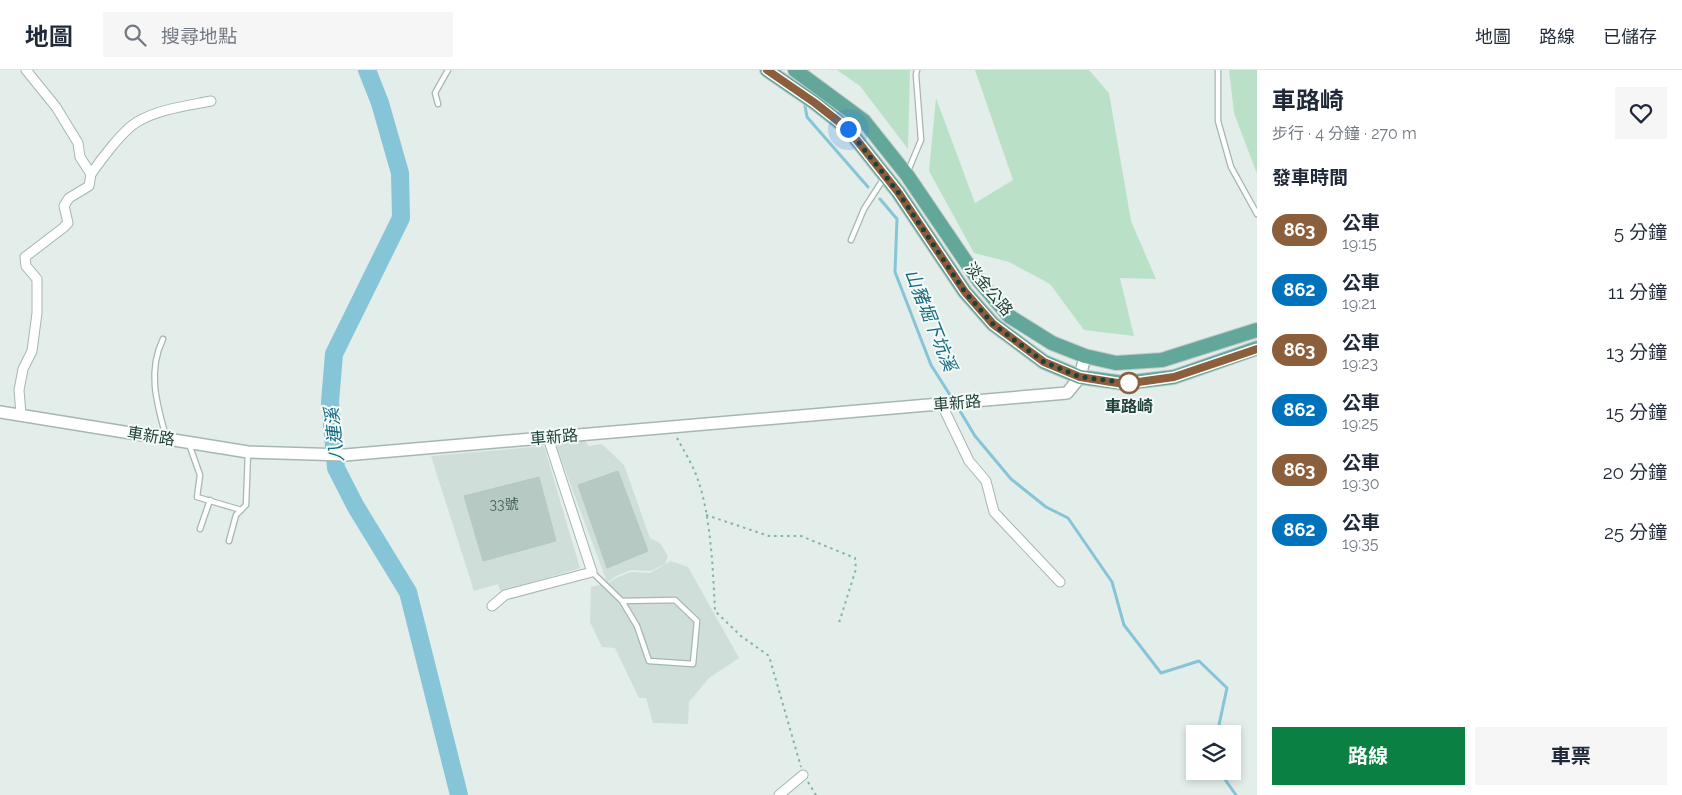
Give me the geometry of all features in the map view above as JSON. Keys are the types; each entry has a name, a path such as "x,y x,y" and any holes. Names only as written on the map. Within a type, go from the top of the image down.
{"main road":[{"name":"淡金公路","path":"767,70 815,103 848,129 898,192 965,292 993,324 1044,362 1080,377 1124,384 1174,377 1257,348"},
{"name":"淡金公路","path":"795,70 864,121 907,175 978,281 1009,316 1052,343 1085,356 1116,363 1162,360 1257,330"}],"street":[{"path":"26,70 56,106 78,142 80,157 91,174"},
{"path":"21,414 19,390 23,369 32,351 37,313 37,279 26,266 25,257 64,228 68,223 64,206 69,198 89,186 91,174 104,155 135,123 164,110 211,101"},
{"path":"1080,377 1085,356"},
{"name":"車新路","path":"0,412 248,452 345,455 1067,394 1080,377"},
{"path":"942,404 969,461 986,481 994,512 1060,582"},
{"path":"492,606 505,595 592,572 548,438"},
{"path":"779,795 803,775"}],"lane":[{"path":"438,104 435,93 448,70"},
{"path":"907,175 921,140 917,70"},
{"path":"1218,70 1218,121 1231,167 1257,214"},
{"path":"851,240 864,209 885,176"},
{"path":"163,339 156,352 154,382 167,439"},
{"path":"189,442 200,475 197,497 241,510"},
{"path":"229,540 236,515 246,505 248,452"},
{"path":"200,529 210,500"},
{"path":"592,572 622,601 637,626 649,661 692,664 697,622 675,600 622,601"}],"path":[{"path":"672,426 698,480 706,515 713,567 714,611 741,636 769,656 803,775 816,795"},
{"path":"706,515 769,536 801,536 855,558 856,569 838,626"}],"shaded area":[{"path":"585,439 588,446 602,444 624,465 650,538 660,543 668,556 665,564 651,571 631,570 607,582 555,443"},
{"path":"544,446 580,568 501,592 498,584 474,591 431,456"},
{"path":"671,561 688,567 739,658 709,678 689,702 688,724 653,723 646,698 639,698 615,648 602,647 590,622 591,587 608,583 631,572 650,573"}],"green space":[{"path":"837,70 910,70 908,149 860,86"},
{"path":"975,70 1089,70 1109,93 1131,221 1156,279 1120,278 1134,336 1084,330 1050,284 1009,262 974,253 929,171 936,98 975,203 1013,180"},
{"path":"1229,70 1257,70 1257,174 1234,113"}],"building":[{"path":"618,471 648,551 607,568 578,485"},
{"path":"539,477 556,541 483,561 464,496"}],"waterway":[{"name":"八連溪","path":"367,70 380,103 400,173 401,218 334,354 330,402 336,468 356,507 408,592 459,795"},
{"name":"山豬堀下坑溪","path":"805,106 807,117 868,187"},
{"name":"山豬堀下坑溪","path":"880,199 897,219 895,272 931,365 950,395"},
{"name":"山豬堀下坑溪","path":"960,411 975,436 1011,479 1046,507 1068,518 1112,582 1124,625 1161,673 1199,661 1227,688 1219,725"},
{"name":"山豬堀下坑溪","path":"1225,780 1236,795"}],"bus line":[{"name":"863","path":"767,70 815,103 848,129 898,192 965,292 993,324 1044,362 1080,377 1124,384 1174,377 1257,349"}],"place":[{"name":"車路崎","path":"1129,383"}],"route":[{"path":"848,129 898,192 965,292 993,324 1044,362 1080,377 1124,384 1129,383"}]}
